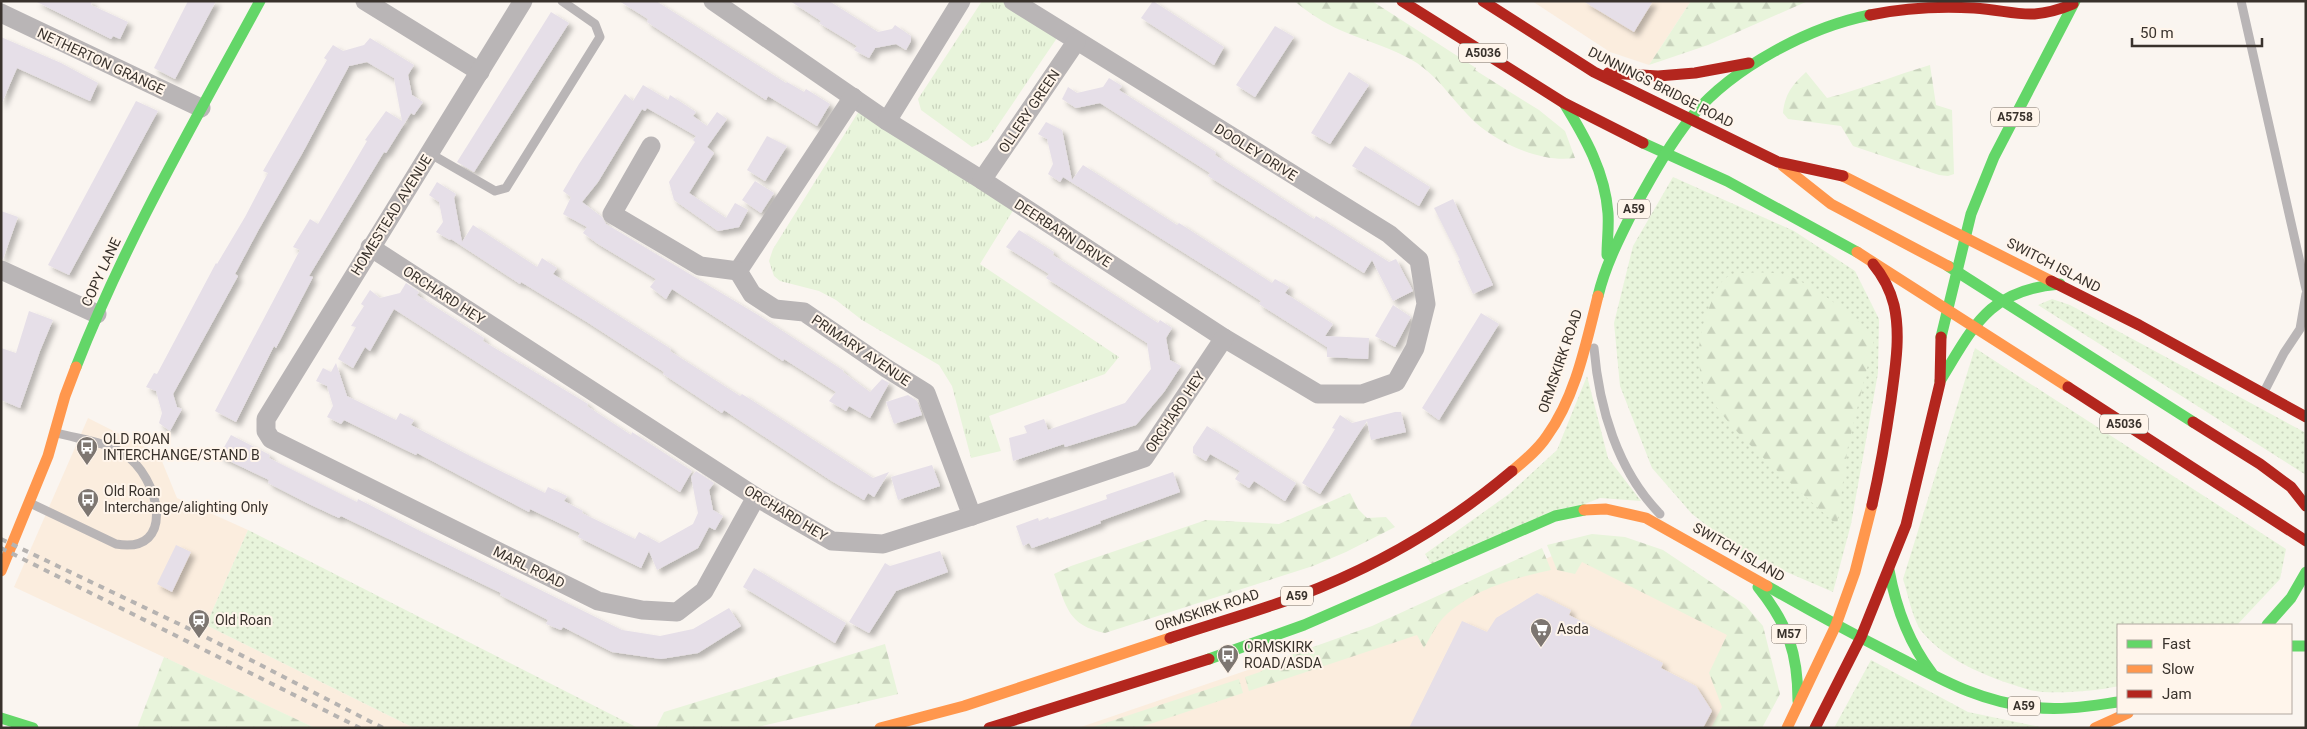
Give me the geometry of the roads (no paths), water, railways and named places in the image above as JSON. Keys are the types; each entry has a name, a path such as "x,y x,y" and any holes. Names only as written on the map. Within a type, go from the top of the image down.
{"main road":[{"name":"COPY LANE","path":"1,571 30,503 55,433 65,396 97,314 135,233 260,1"},
{"name":"A5036","path":"1402,1 1564,103 1666,155 1727,181 1868,259 2278,517 2306,541"},
{"name":"DUNNINGS BRIDGE ROAD","path":"1483,1 1594,72 1778,162"},
{"name":"A5758","path":"1690,120 1720,88 1760,60 1825,27 1876,14 1924,9 1969,8 2034,15 2074,2"},
{"name":"A5758","path":"1889,570 1906,525 1940,383 1941,339 1971,214 1994,157 2074,2"},
{"name":"A5758","path":"1594,72 1658,76 1695,73 1760,60"},
{"path":"1564,103 1590,145 1600,172 1608,210 1606,266"},
{"name":"SWITCH ISLAND","path":"1595,307 1606,266 1641,194 1690,120"},
{"path":"1778,162 1831,204 1957,270 2260,464 2291,487 2302,501"},
{"name":"SWITCH ISLAND","path":"1778,162 1845,177 2060,284 2264,392 2306,417"},
{"path":"1836,625 1863,544 1882,466 1895,372 1895,311 1884,277 1868,259"},
{"path":"1940,383 1975,327 1987,312 2002,299 2017,290 2038,284 2060,284"},
{"name":"ORMSKIRK ROAD","path":"880,728 964,706 1296,596 1336,581 1393,555 1481,498 1527,458 1546,437 1559,416 1595,307"},
{"name":"A59","path":"989,728 1233,651 1304,625 1570,511 1606,509 1627,512 1646,518 1682,537"},
{"name":"SWITCH ISLAND","path":"1682,537 1836,625 1964,691 1998,701 2031,707 2062,709 2117,702"},
{"path":"1815,728 1861,638 1889,570"},
{"path":"1889,570 1894,600 1906,632 1918,655 1935,676"},
{"path":"2268,624 2291,598 2306,572"},
{"name":"M57","path":"1748,576 1770,600 1786,624 1795,650 1799,686 1798,705"},
{"name":"M57","path":"1787,728 1836,625"},
{"path":"2292,646 2306,646"},
{"path":"2095,728 2126,714"},
{"path":"1,718 33,728"}],"street":[{"path":"365,1 480,72"},
{"name":"HOMESTEAD AVENUE","path":"266,431 266,419 522,1"},
{"name":"DEERBARN DRIVE","path":"713,1 887,121 982,180 1224,338 1318,394 1362,394 1396,382 1415,348"},
{"path":"887,121 961,1"},
{"name":"DOOLEY DRIVE","path":"1013,1 1076,42 1389,234 1419,260 1426,304 1415,348"},
{"name":"NETHERTON GRANGE","path":"1,13 201,108"},
{"name":"OLLERY GREEN","path":"982,180 1076,42"},
{"path":"651,146 612,214 700,266 738,271 853,97"},
{"name":"ORCHARD HEY","path":"370,247 756,497 832,541 883,544 1144,458 1224,338"},
{"path":"1,270 97,314"},
{"name":"PRIMARY AVENUE","path":"738,271 752,294 775,309 804,312 926,393 972,516"},
{"name":"MARL ROAD","path":"266,431 271,438 598,601 642,610 677,612 704,591 756,497"}],"lane":[{"path":"429,153 495,191 506,188 600,37 595,24 562,1"},
{"path":"2241,1 2306,289"},
{"path":"2264,392 2284,353 2300,329 2306,294"},
{"name":"SWITCH ISLAND","path":"1595,307 1594,347 1597,380 1613,439 1621,458 1649,503 1682,537"},
{"path":"30,503 116,544 130,546 142,542 153,532 158,519 157,502 148,479 124,453 55,433"}],"railway":[{"path":"1,539 200,634 383,728"},
{"path":"1,548 360,728"}],"place":[{"name":"OLD ROAN INTERCHANGE/STAND B","path":"87,466"},
{"name":"Old Roan Interchange/alighting Only","path":"88,518"},
{"name":"Old Roan","path":"199,639"},
{"name":"Asda","path":"1541,648"},
{"name":"ORMSKIRK ROAD/ASDA","path":"1228,674"}]}
